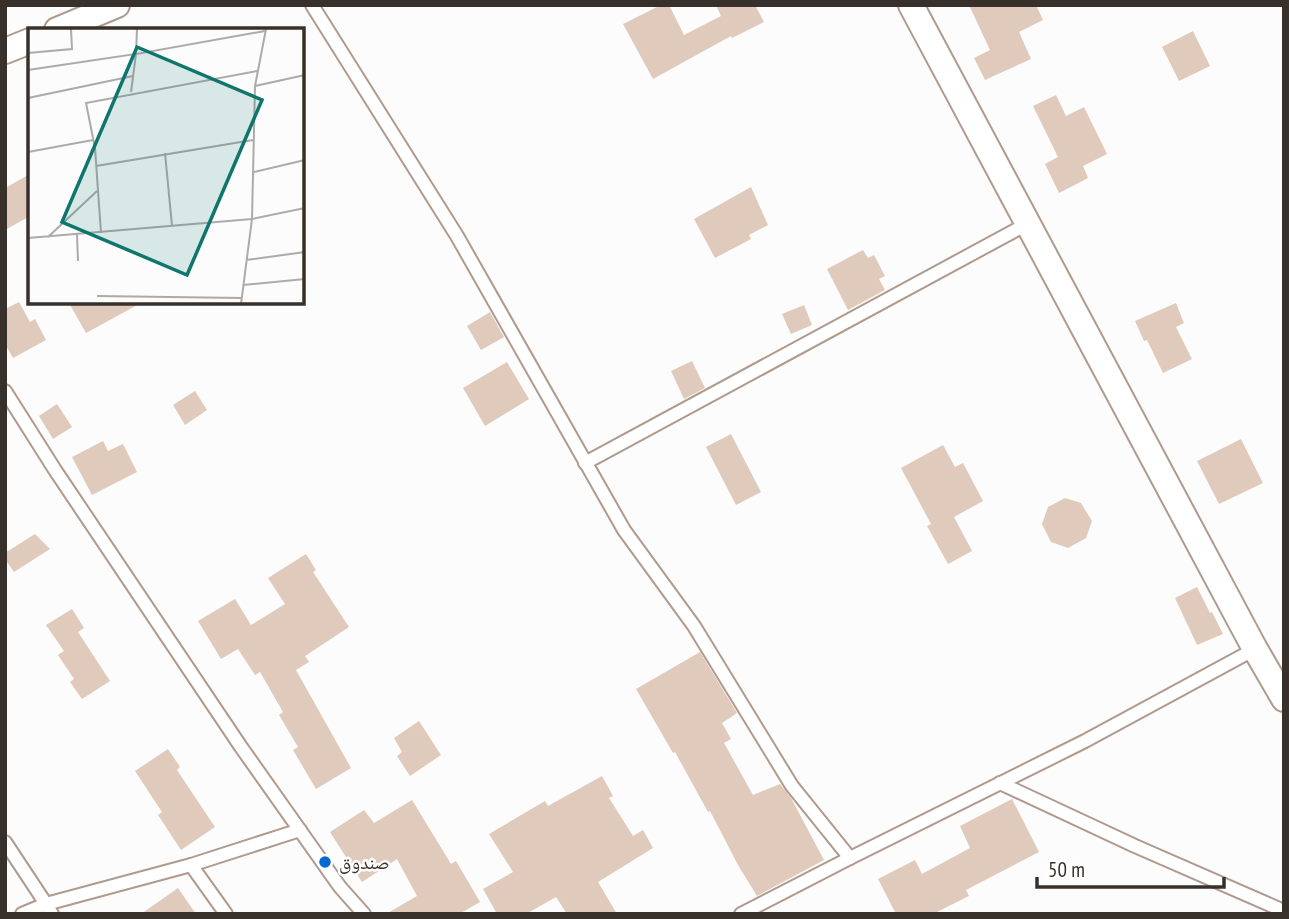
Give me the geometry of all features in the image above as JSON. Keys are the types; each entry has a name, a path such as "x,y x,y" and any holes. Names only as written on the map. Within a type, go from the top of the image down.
{"street":[{"path":"62,28 117,5"},
{"path":"911,5 1284,699"},
{"path":"5,51 28,42"}],"lane":[{"path":"312,5 457,236 624,530 694,625 792,786 850,858"},
{"path":"585,463 1027,224"},
{"path":"5,391 241,747 340,887 364,914"},
{"path":"741,914 1085,741 1255,649"},
{"path":"1000,783 1284,911"},
{"path":"22,914 49,909 300,830"},
{"path":"5,842 49,909"},
{"path":"191,865 226,914"}],"building":[{"path":"661,5 669,5 684,35 721,16 716,5 755,5 764,22 732,38 731,36 653,79 623,24"},
{"path":"969,5 1036,5 1043,20 1019,32 1031,59 985,80 974,58 990,50"},
{"path":"1193,31 1210,66 1179,81 1162,47"},
{"path":"1056,95 1066,116 1084,107 1107,154 1083,166 1088,178 1059,193 1045,164 1058,157 1033,106"},
{"path":"28,175 28,217 5,230 5,188"},
{"path":"751,187 768,225 749,235 751,239 715,258 694,219"},
{"path":"863,250 868,258 874,255 885,276 879,279 885,290 848,310 827,269"},
{"path":"19,302 30,322 35,319 46,340 13,358 5,344 5,309"},
{"path":"1176,303 1184,323 1176,327 1192,359 1163,373 1135,321"},
{"path":"70,304 139,304 86,333"},
{"path":"804,305 812,325 791,334 782,314"},
{"path":"490,312 504,337 481,350 467,326"},
{"path":"692,361 705,388 684,399 671,371"},
{"path":"507,362 529,399 485,426 463,388"},
{"path":"195,391 207,410 185,425 173,405"},
{"path":"57,404 72,427 53,439 39,416"},
{"path":"731,434 761,492 736,505 706,447"},
{"path":"1241,439 1263,483 1219,504 1197,461"},
{"path":"103,441 108,451 123,444 137,472 92,495 72,457"},
{"path":"943,445 955,467 963,463 983,501 954,517 972,551 948,564 927,526 931,524 901,468"},
{"path":"1065,498 1081,503 1092,521 1086,538 1068,548 1051,542 1042,524 1048,507"},
{"path":"35,534 50,549 14,572 5,559 5,553"},
{"path":"306,554 316,570 313,572 349,627 305,656 309,662 296,670 351,768 316,789 293,750 298,747 279,715 283,712 260,672 255,675 238,649 221,659 198,621 235,599 251,625 285,604 268,578"},
{"path":"1197,587 1223,634 1197,645 1175,598"},
{"path":"72,609 84,628 78,632 110,681 82,699 70,682 74,679 58,655 64,651 46,625"},
{"path":"700,652 737,713 722,723 731,739 724,743 753,795 780,784 791,798 824,860 757,896 710,811 708,812 636,689"},
{"path":"419,721 441,755 410,776 397,756 402,752 394,738"},
{"path":"168,749 180,767 177,770 215,827 181,850 158,815 162,812 135,771"},
{"path":"602,776 613,796 609,798 633,836 643,830 653,848 598,882 617,914 567,914 556,897 526,914 497,914 483,889 513,872 489,834 545,801 548,806"},
{"path":"1012,799 1039,852 966,890 969,896 933,914 896,914 878,879 915,860 922,874 970,848 960,826"},
{"path":"412,800 451,864 456,861 480,902 459,914 386,914 417,896 397,859 362,882 330,832 364,810 374,823"},
{"path":"178,888 196,914 141,914"}],"place":[{"name":"صندوق","path":"325,862"}]}
